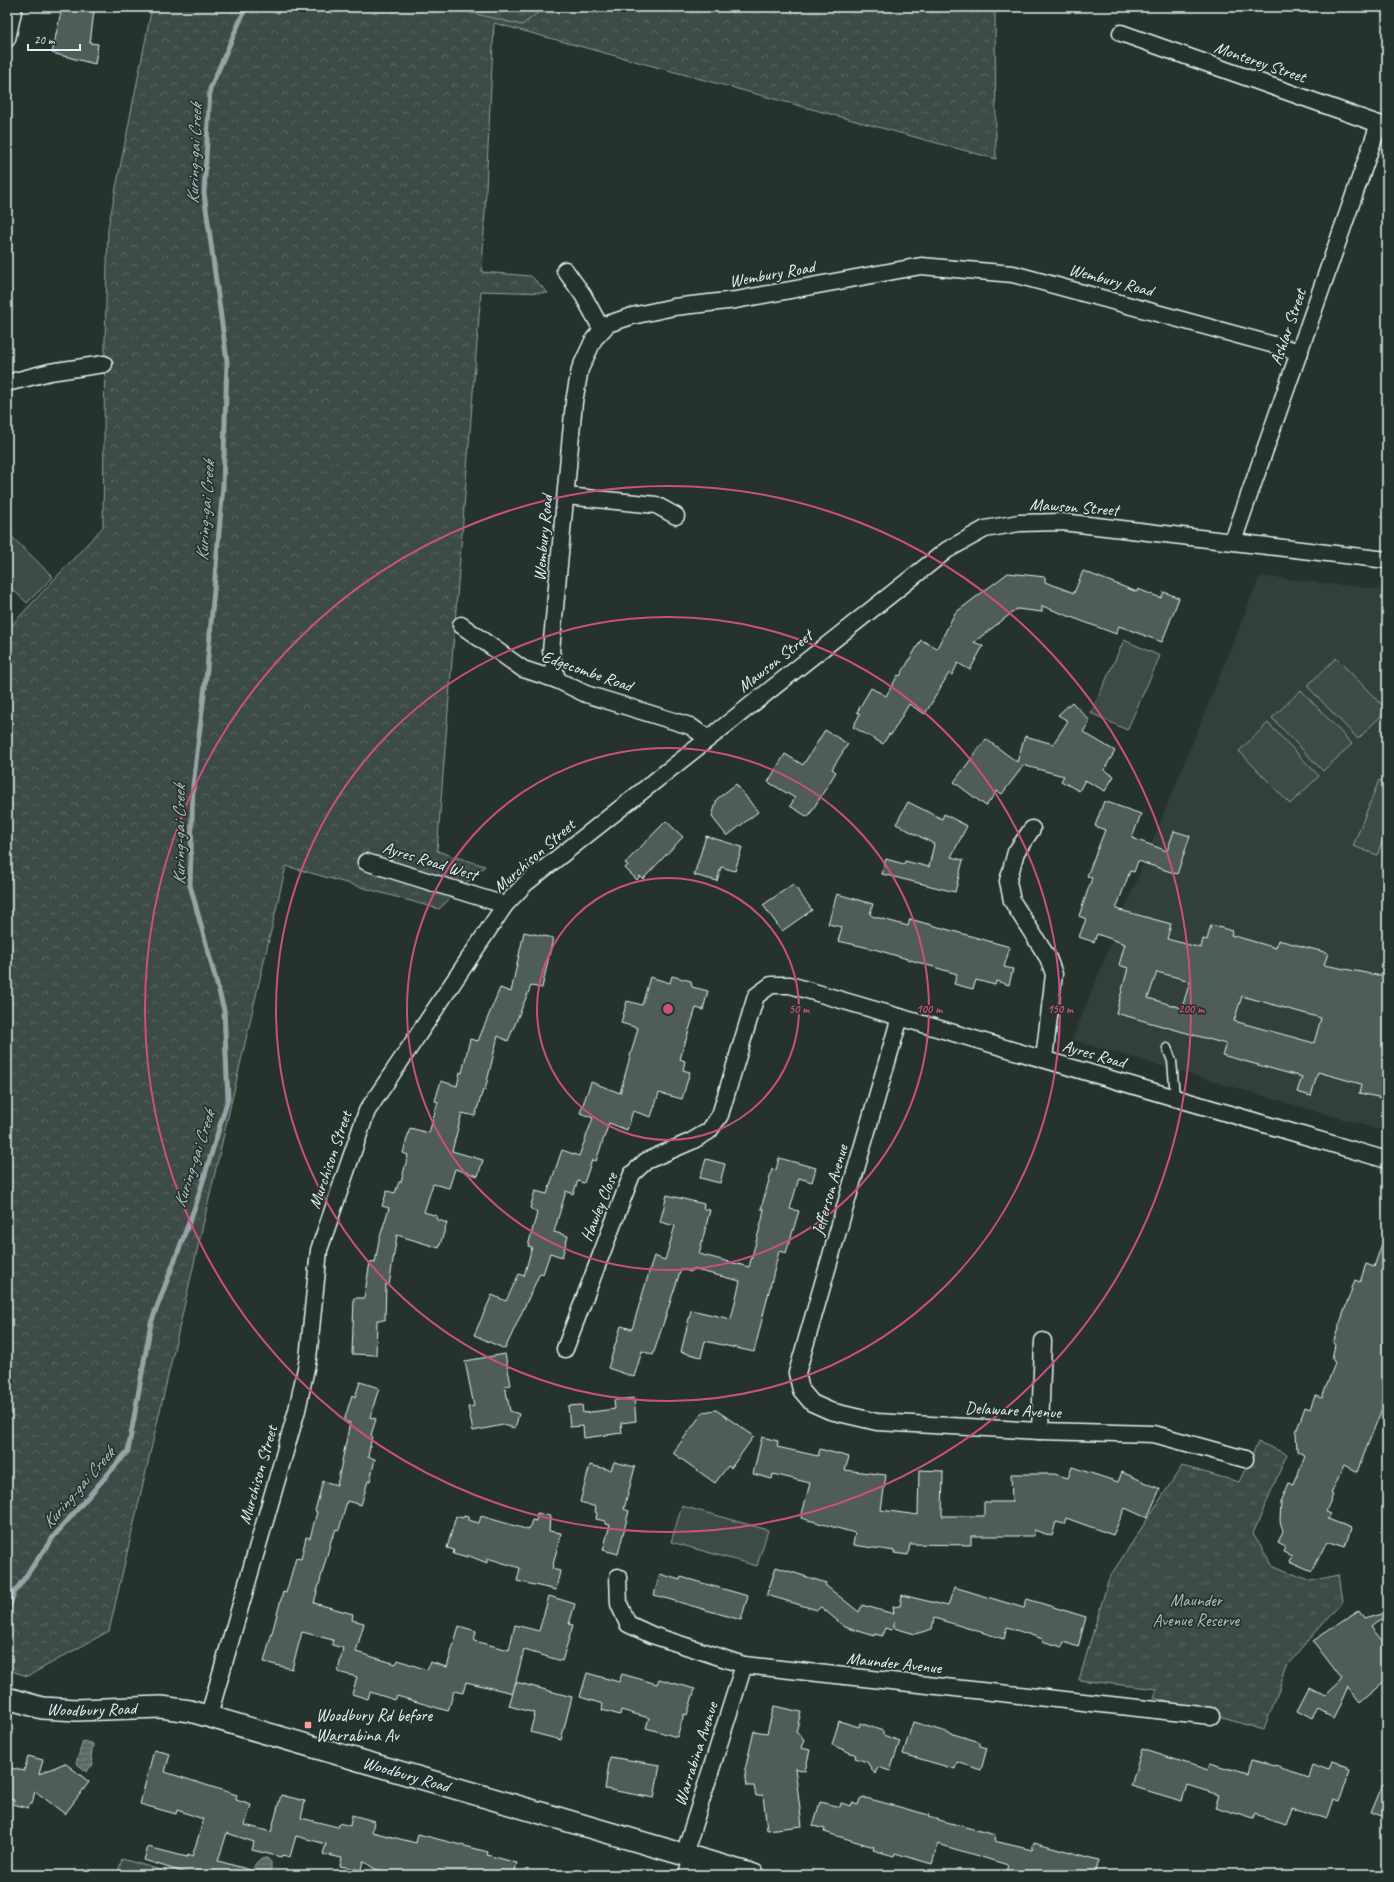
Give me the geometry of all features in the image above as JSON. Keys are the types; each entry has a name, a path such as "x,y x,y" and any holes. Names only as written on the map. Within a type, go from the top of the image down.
{"street":[{"path":"7,39 14,7"},
{"name":"Monterey Street","path":"1121,33 1383,126"},
{"name":"Ashlar Street","path":"1233,541 1300,352 1383,126"},
{"name":"Wembury Road","path":"557,680 551,651 574,402 580,369 594,339 608,324 632,316 674,307 736,300 921,266 1013,274 1300,352"},
{"path":"565,270 583,295 602,330"},
{"path":"7,383 50,372 104,364"},
{"path":"566,496 656,505 676,516"},
{"name":"Mawson Street","path":"707,738 947,550 985,529 1019,523 1062,522 1387,560"},
{"name":"Edgecombe Road","path":"461,625 523,669 557,680 586,694 690,726 707,738"},
{"name":"Murchison Street","path":"209,1715 297,1410 308,1359 319,1250 367,1111 505,905 526,884 707,738"},
{"path":"1032,829 1016,852 1008,881 1012,901 1048,958 1054,974 1044,1059"},
{"name":"Ayres Road West","path":"366,862 505,905"},
{"name":"Hawley Close","path":"565,1349 632,1174 646,1161 692,1141 709,1131 720,1115 756,996 771,985 790,985"},
{"name":"Ayres Road","path":"790,985 1387,1160"},
{"name":"Jefferson Avenue","path":"797,1374 900,1017"},
{"path":"1040,1431 1043,1341"},
{"name":"Delaware Avenue","path":"797,1374 801,1390 812,1403 830,1411 877,1422 1040,1431 1154,1434 1245,1459"},
{"name":"Maunder Avenue","path":"618,1577 619,1604 628,1624 652,1635 744,1665 1211,1716"},
{"name":"Warrabina Avenue","path":"688,1862 744,1665"},
{"name":"Woodbury Road","path":"7,1698 42,1708 77,1710 161,1707 209,1715 688,1862 754,1875"}],"lane":[{"path":"1167,1048 1172,1061 1175,1097"}],"shaded area":[{"path":"1260,576 1387,590 1387,1132 1072,1040"},
{"path":"83,1741 93,1744 91,1757 93,1765 87,1772 76,1763"},
{"path":"267,1858 271,1862 271,1869 263,1875 252,1875 256,1863 261,1859"}],"green space":[{"path":"152,7 995,7 996,159 494,23 482,272 531,276 548,293 481,291 437,851 485,866 439,909 286,866 109,1631 28,1676 7,1670 7,630 103,527 108,228"},
{"path":"447,7 545,7 522,25"},
{"path":"7,532 53,577 27,603 7,584"},
{"path":"1124,640 1160,656 1127,730 1091,713"},
{"path":"1336,658 1387,710 1358,739 1307,686"},
{"path":"1301,690 1352,744 1323,771 1272,718"},
{"path":"1268,723 1319,776 1290,804 1239,751"},
{"path":"1379,780 1387,783 1387,829 1377,855 1353,846"},
{"name":"Maunder Avenue Reserve","path":"1258,1442 1287,1454 1253,1534 1272,1565 1310,1581 1339,1575 1343,1601 1288,1664 1264,1730 1154,1698 1157,1689 1079,1680 1109,1578 1182,1466 1239,1482"},
{"path":"682,1506 768,1530 757,1566 671,1542"},
{"path":"122,1859 161,1870 160,1875 117,1875"}],"building":[{"path":"62,7 81,7 94,11 90,43 98,44 95,64 52,53"},
{"path":"1083,571 1137,592 1138,589 1161,598 1164,592 1179,598 1162,642 1119,626 1116,634 1042,606 1042,612 1017,609 974,642 983,646 970,670 958,663 952,675 949,673 925,714 909,704 891,735 889,734 883,744 853,727 860,714 857,712 871,688 886,696 898,675 900,676 921,640 937,648 955,613 1008,573 1045,577 1045,582 1074,593"},
{"path":"1072,702 1090,721 1083,732 1115,751 1104,770 1114,776 1105,791 1085,780 1079,791 1061,781 1064,776 1022,765 1023,766 1002,794 997,791 986,806 954,782 986,739 1017,762 1025,736 1053,744 1068,721 1058,715"},
{"path":"825,730 848,744 832,769 836,772 808,817 790,806 795,798 768,782 785,754 803,765"},
{"path":"736,784 758,812 727,836 712,817 717,799"},
{"path":"1104,801 1141,814 1132,838 1167,851 1174,831 1190,836 1177,874 1138,861 1134,872 1130,871 1116,909 1171,924 1167,939 1201,948 1203,939 1207,940 1211,925 1232,931 1231,935 1276,948 1278,940 1328,953 1324,965 1387,977 1387,1099 1359,1093 1361,1084 1318,1072 1311,1096 1297,1092 1302,1077 1222,1055 1226,1044 1116,1013 1128,968 1119,965 1125,944 1097,934 1094,942 1079,937 1086,919 1079,916 1092,878 1087,876 1105,830 1095,826","holes":["1157,972 1190,981 1182,1008 1148,998","1242,996 1321,1018 1314,1043 1234,1021"]},
{"path":"908,802 942,819 944,814 967,826 951,857 963,860 955,892 882,874 886,859 904,864 905,861 929,867 934,844 896,824"},
{"path":"666,821 683,837 643,879 640,876 637,880 625,868 628,865 625,863"},
{"path":"706,836 742,847 735,871 721,867 717,881 694,875"},
{"path":"793,884 812,910 782,931 763,905"},
{"path":"837,894 873,904 870,914 872,916 908,926 910,919 1010,947 1004,967 1013,969 1009,985 996,981 995,985 976,980 973,989 954,984 957,974 874,949 838,941 842,927 828,924"},
{"path":"524,932 553,938 542,988 531,986 508,1041 498,1036 485,1090 483,1090 475,1116 462,1113 452,1151 483,1160 478,1176 455,1169 449,1188 433,1184 424,1212 437,1216 436,1219 447,1223 439,1248 397,1235 389,1285 386,1284 385,1320 377,1320 376,1355 352,1354 354,1298 364,1298 370,1262 375,1263 379,1240 389,1208 382,1206 387,1191 395,1193 399,1182 401,1182 408,1155 403,1153 410,1128 429,1133 438,1102 435,1101 441,1081 457,1086 460,1072 462,1073 470,1039 478,1041 500,988 511,992"},
{"path":"672,976 691,981 692,987 708,991 703,1010 696,1008 680,1059 685,1061 683,1070 690,1072 682,1099 659,1093 651,1117 633,1111 627,1130 609,1123 596,1161 592,1160 584,1183 578,1181 573,1194 566,1191 554,1232 568,1236 562,1257 550,1253 543,1274 540,1273 505,1349 474,1335 492,1295 506,1301 519,1274 524,1276 532,1247 528,1246 537,1213 530,1208 535,1191 547,1194 562,1150 579,1156 593,1118 580,1113 591,1082 620,1093 638,1028 621,1023 627,1001 642,1005 650,977 670,983"},
{"path":"779,1158 816,1168 812,1182 799,1178 790,1209 799,1211 786,1253 779,1251 754,1352 705,1341 701,1357 681,1352 691,1310 731,1319 740,1281 692,1269 691,1272 681,1269 653,1355 642,1351 634,1377 608,1368 621,1326 632,1329 654,1256 665,1260 675,1226 660,1222 667,1195 704,1204 703,1209 710,1210 699,1254 749,1267 762,1220 764,1209 761,1209 772,1169 776,1170"},
{"path":"706,1159 725,1164 720,1183 700,1178"},
{"path":"1385,1235 1387,1236 1387,1348 1383,1360 1387,1361 1387,1396 1357,1472 1344,1465 1331,1494 1333,1495 1326,1511 1331,1513 1328,1519 1351,1528 1345,1547 1327,1541 1312,1571 1289,1561 1292,1556 1283,1552 1285,1547 1278,1543 1283,1531 1280,1521 1281,1502 1289,1483 1294,1485 1305,1455 1297,1451 1296,1432 1305,1407 1310,1409 1315,1396 1322,1398 1335,1363 1332,1358 1335,1345 1333,1343 1355,1280 1360,1282 1366,1264 1374,1267"},
{"path":"505,1354 511,1385 505,1386 510,1411 519,1414 515,1428 503,1425 473,1431 468,1407 474,1406 465,1361"},
{"path":"360,1382 379,1388 370,1417 376,1419 371,1435 368,1457 375,1459 370,1481 368,1481 361,1505 347,1501 339,1530 336,1529 332,1537 314,1603 353,1614 352,1620 364,1623 356,1652 396,1664 398,1660 427,1670 430,1662 447,1667 459,1626 476,1631 474,1641 509,1650 515,1625 539,1631 549,1596 575,1604 569,1624 573,1625 562,1661 524,1650 513,1693 466,1682 463,1693 454,1691 448,1711 397,1696 395,1700 370,1692 368,1699 352,1694 357,1677 338,1672 343,1648 332,1645 333,1640 302,1632 292,1669 264,1662 283,1592 286,1593 296,1558 301,1559 306,1537 310,1538 323,1481 337,1485 350,1423 344,1421 352,1395 355,1397"},
{"path":"634,1398 636,1421 621,1423 622,1433 584,1438 583,1426 570,1427 568,1406 582,1405 583,1413 615,1409 614,1400"},
{"path":"716,1410 754,1436 731,1468 728,1466 715,1483 673,1453 703,1412"},
{"path":"762,1437 778,1441 777,1447 818,1456 820,1449 849,1457 845,1470 886,1475 881,1510 918,1515 919,1470 943,1471 942,1516 984,1516 984,1502 1012,1502 1011,1474 1054,1474 1068,1478 1072,1467 1118,1482 1122,1472 1160,1489 1147,1518 1125,1508 1113,1535 1066,1518 1064,1524 1056,1522 1052,1536 1034,1530 1034,1536 971,1536 971,1545 910,1544 908,1555 894,1553 895,1551 853,1545 855,1533 801,1518 810,1483 773,1474 772,1479 753,1474"},
{"path":"614,1462 635,1467 624,1509 629,1511 618,1554 603,1550 610,1525 605,1524 605,1521 596,1519 596,1507 580,1502 590,1465 611,1470"},
{"path":"537,1513 550,1516 549,1531 561,1533 552,1569 560,1571 556,1590 517,1581 520,1568 487,1558 487,1563 467,1555 467,1558 453,1554 454,1550 447,1548 456,1516 463,1518 464,1516 468,1517 468,1520 479,1523 481,1516 529,1530 532,1520 536,1521"},
{"path":"776,1567 826,1583 825,1585 859,1612 862,1605 894,1614 893,1607 900,1606 902,1595 948,1606 954,1587 1024,1608 1027,1599 1086,1617 1078,1647 1064,1642 1062,1647 1007,1627 1004,1639 934,1618 932,1629 915,1634 894,1628 894,1622 891,1630 885,1628 882,1636 875,1634 875,1636 845,1627 821,1607 817,1610 767,1595"},
{"path":"660,1574 680,1580 681,1577 748,1596 741,1620 654,1595"},
{"path":"1358,1611 1363,1619 1387,1612 1387,1614 1371,1627 1387,1647 1387,1678 1359,1702 1348,1688 1333,1717 1318,1709 1312,1719 1297,1711 1309,1688 1324,1696 1342,1679 1313,1641"},
{"path":"587,1673 619,1682 622,1674 657,1684 659,1679 695,1689 687,1715 684,1714 677,1737 646,1728 649,1718 621,1710 620,1715 602,1710 603,1704 580,1697"},
{"path":"516,1682 572,1697 561,1740 530,1732 535,1713 509,1706"},
{"path":"774,1706 801,1712 796,1732 804,1739 801,1748 810,1750 805,1771 795,1768 802,1826 767,1830 763,1795 756,1796 754,1786 747,1786 745,1770 754,1731 767,1733"},
{"path":"839,1721 859,1727 860,1723 883,1731 883,1735 900,1741 890,1771 878,1767 875,1774 867,1762 855,1758 856,1755 832,1745"},
{"path":"913,1722 980,1742 980,1746 987,1748 981,1770 957,1762 955,1769 903,1754"},
{"path":"1142,1749 1208,1770 1210,1763 1248,1774 1252,1760 1275,1765 1308,1776 1312,1764 1329,1770 1332,1763 1349,1769 1338,1802 1332,1800 1326,1819 1292,1807 1286,1824 1256,1814 1254,1819 1215,1807 1219,1795 1187,1785 1182,1801 1131,1786"},
{"path":"154,1750 170,1754 165,1772 237,1795 236,1800 251,1805 245,1825 271,1832 281,1795 305,1801 301,1818 338,1827 339,1823 350,1826 352,1815 374,1821 372,1832 416,1843 418,1834 488,1852 487,1855 517,1863 514,1875 399,1875 375,1869 363,1861 361,1870 340,1866 342,1858 323,1854 326,1844 296,1836 290,1857 282,1855 281,1857 252,1850 254,1842 227,1833 218,1861 254,1871 253,1875 192,1875 144,1860 148,1847 192,1857 203,1822 203,1819 177,1810 176,1814 140,1804"},
{"path":"28,1756 43,1760 39,1774 65,1763 89,1782 65,1814 35,1791 32,1804 30,1804 28,1808 13,1804 14,1800 7,1798 7,1767 24,1771"},
{"path":"610,1757 660,1765 654,1798 605,1789"},
{"path":"1387,1774 1387,1819 1371,1813"},
{"path":"866,1798 995,1835 994,1841 1032,1850 1034,1842 1099,1860 1095,1875 1005,1875 1008,1865 938,1844 932,1864 895,1853 894,1856 873,1850 874,1847 824,1832 825,1829 813,1826 820,1802 840,1807 841,1803 851,1806 852,1803 858,1805 860,1799"}],"waterway":[{"name":"Kuring-gai Creek","path":"7,1613 14,1593 54,1536 128,1451 151,1323 196,1204 228,1099 224,1010 190,885 193,786 207,669 223,486 227,361 204,193 210,89 246,7"}],"place":[{"name":"Woodbury Rd before Warrabina Av","path":"308,1725"}]}
